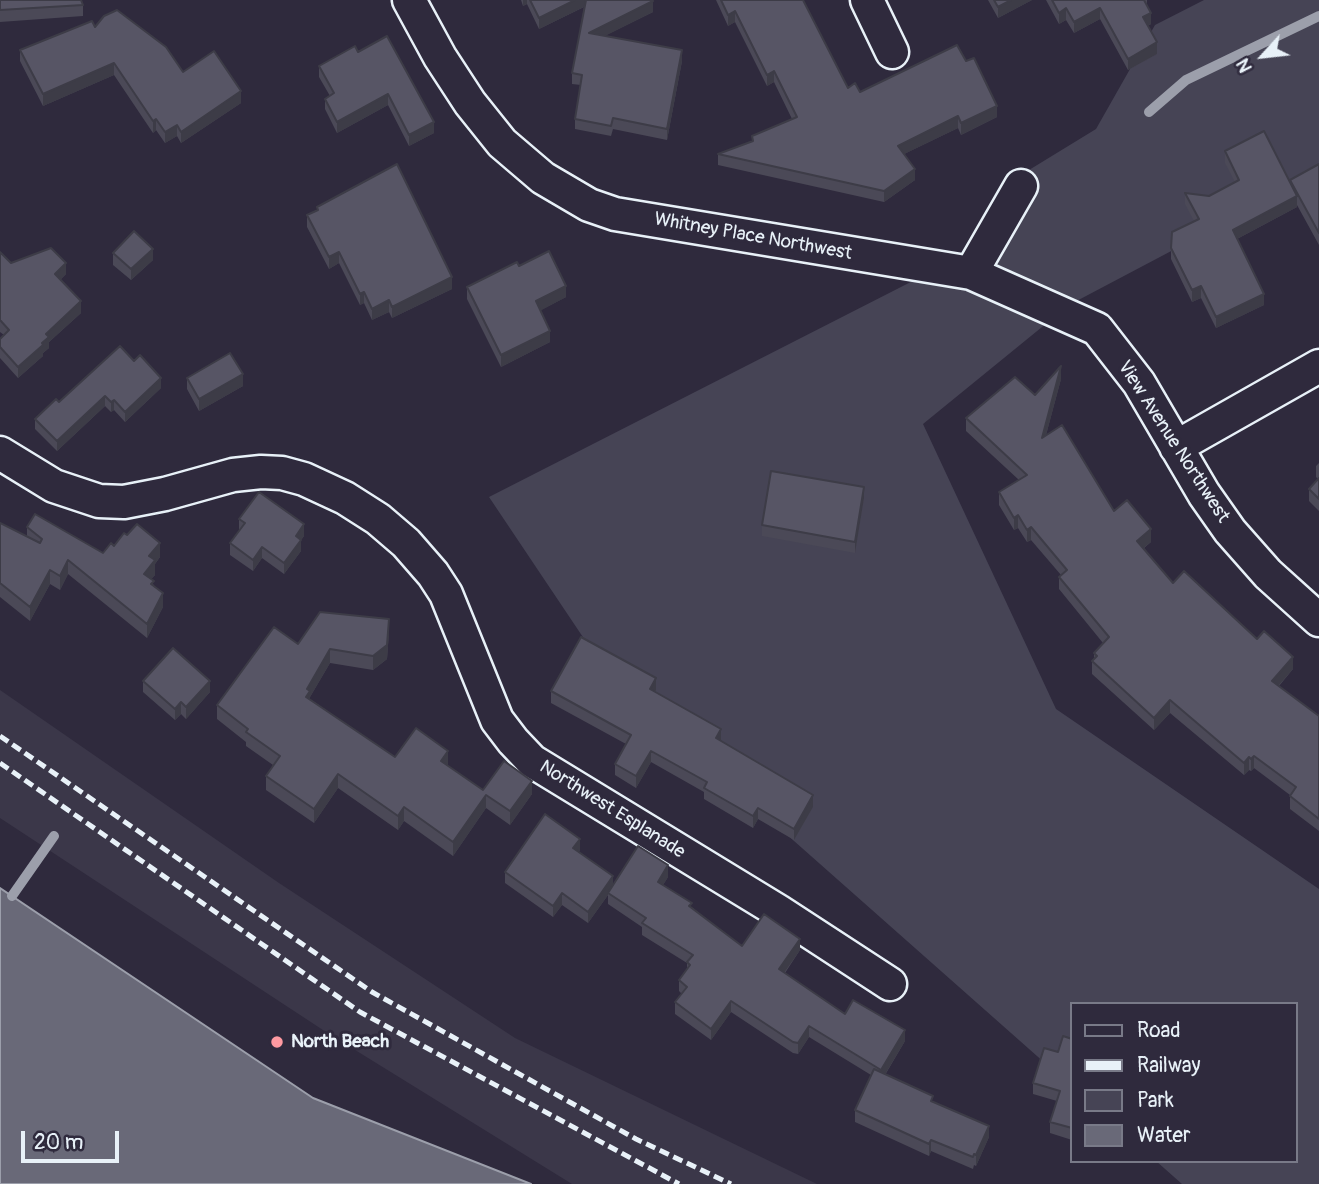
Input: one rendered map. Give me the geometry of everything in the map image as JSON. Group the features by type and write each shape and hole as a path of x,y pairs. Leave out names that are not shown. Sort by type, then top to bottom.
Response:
{"street":[{"name":"Whitney Place Northwest","path":"409,0 440,57 470,103 502,143 543,178 589,205 615,214 971,273"},
{"path":"867,0 892,52"},
{"path":"971,273 1021,186"},
{"name":"View Avenue Northwest","path":"971,273 1097,328 1139,383 1230,531 1268,574 1319,620"},
{"path":"1176,447 1319,366"},
{"name":"Northwest Esplanade","path":"0,453 54,486 99,501 124,502 233,475 261,472 282,473 304,479 345,498 378,519 406,543 433,574 446,594 497,720 532,761 778,911 890,984"}],"shaded area":[{"path":"0,690 279,883 515,1038 817,1184 572,1184 326,1032 0,818"}],"green space":[{"path":"1204,0 1319,0 1319,173 1069,305 923,424 1056,709 1319,889 1319,1184 1182,1184 1158,1163 1298,1163 1298,1002 1070,1002 1070,1085 611,679 489,497 950,262 971,273 1029,170 1096,129 1155,25"}],"water":[{"path":"0,888 313,1098 531,1184 0,1184"}],"building":[{"path":"0,0 81,0 83,5 0,10"},
{"path":"530,0 575,0 539,18"},
{"path":"586,0 653,1 589,33 682,50 667,129 613,118 611,126 575,119 582,75 572,73"},
{"path":"721,0 803,0 848,88 855,83 860,92 957,45 966,61 974,58 997,106 961,123 958,116 898,146 915,169 884,191 718,154 753,141 752,136 797,117 774,71 767,75 735,11 728,15"},
{"path":"994,0 1011,0 998,7"},
{"path":"1052,0 1144,0 1151,13 1143,17 1157,42 1128,59 1100,8 1074,22 1066,8 1059,13"},
{"path":"117,10 166,47 183,72 214,51 241,91 181,132 177,125 165,132 156,119 153,121 114,63 43,94 20,50 92,21 95,27 104,16"},
{"path":"387,36 434,122 409,135 388,94 337,122 325,99 334,93 319,66 355,46 358,52"},
{"path":"1264,131 1297,196 1233,230 1264,294 1216,317 1201,286 1192,290 1171,248 1172,232 1199,219 1185,193 1209,196 1239,180 1225,151"},
{"path":"397,164 452,277 392,307 389,300 372,309 364,292 360,294 339,252 329,257 307,215"},
{"path":"1319,164 1319,233 1290,180"},
{"path":"134,231 153,249 131,269 113,253"},
{"path":"51,248 66,263 55,274 81,301 46,334 49,337 43,345 18,367 0,347 0,339 9,330 0,320 0,252 11,263"},
{"path":"549,251 566,286 536,301 550,331 501,355 467,287 517,262 519,266"},
{"path":"120,346 134,361 140,355 161,378 125,412 114,400 111,402 105,396 57,441 35,419 56,399 59,402"},
{"path":"230,353 243,374 199,399 187,378"},
{"path":"1061,366 1042,438 1062,425 1114,511 1127,500 1151,529 1137,541 1173,583 1184,571 1257,639 1264,631 1293,657 1272,681 1319,716 1319,819 1290,796 1296,787 1254,756 1244,763 1170,700 1154,718 1092,661 1097,656 1094,653 1109,637 1059,577 1067,570 1031,527 1027,530 1018,515 1014,518 999,492 1027,475 966,418 1015,377 1035,395"},
{"path":"771,471 864,487 855,542 762,525"},
{"path":"1319,478 1319,499 1309,489"},
{"path":"259,492 304,524 296,536 301,540 284,563 262,547 253,560 230,543 245,523 239,519"},
{"path":"35,514 103,553 111,543 114,546 124,533 127,535 137,524 160,543 149,556 155,560 144,574 154,581 151,584 163,593 147,624 68,560 60,576 50,570 30,607 0,583 0,523 40,543 42,539 27,527"},
{"path":"320,612 389,619 387,645 373,656 330,649 307,689 310,691 306,697 395,757 416,728 448,751 441,761 483,790 504,761 532,781 510,811 486,795 453,842 404,807 398,816 338,774 314,809 266,776 280,756 246,732 248,729 217,705 274,627 298,644"},
{"path":"581,637 656,678 650,689 721,729 716,738 813,795 794,829 758,808 753,816 704,788 707,782 651,751 636,776 615,764 631,735 551,691"},
{"path":"173,648 210,681 186,707 181,702 175,709 143,681"},
{"path":"545,814 580,839 573,848 613,876 588,912 562,893 553,906 505,872"},
{"path":"638,846 668,865 658,882 692,903 689,906 742,946 764,914 800,939 779,969 845,1014 853,1000 905,1030 881,1070 809,1026 798,1043 793,1042 731,1001 711,1029 675,1002 687,987 679,980 690,965 687,962 693,955 642,923 646,918 608,893"},
{"path":"1063,1036 1070,1038 1070,1127 1050,1122 1060,1091 1033,1083 1044,1048 1058,1052"},
{"path":"874,1069 933,1096 931,1101 989,1126 976,1155 973,1157 931,1140 929,1144 855,1110"}],"waterway":[{"path":"1149,112 1186,80 1319,16"},
{"path":"12,896 54,836"}],"railway":[{"path":"0,736 372,992 636,1139 731,1184"},
{"path":"0,763 360,1012 679,1184"}],"place":[{"name":"North Beach","path":"277,1042"}]}
